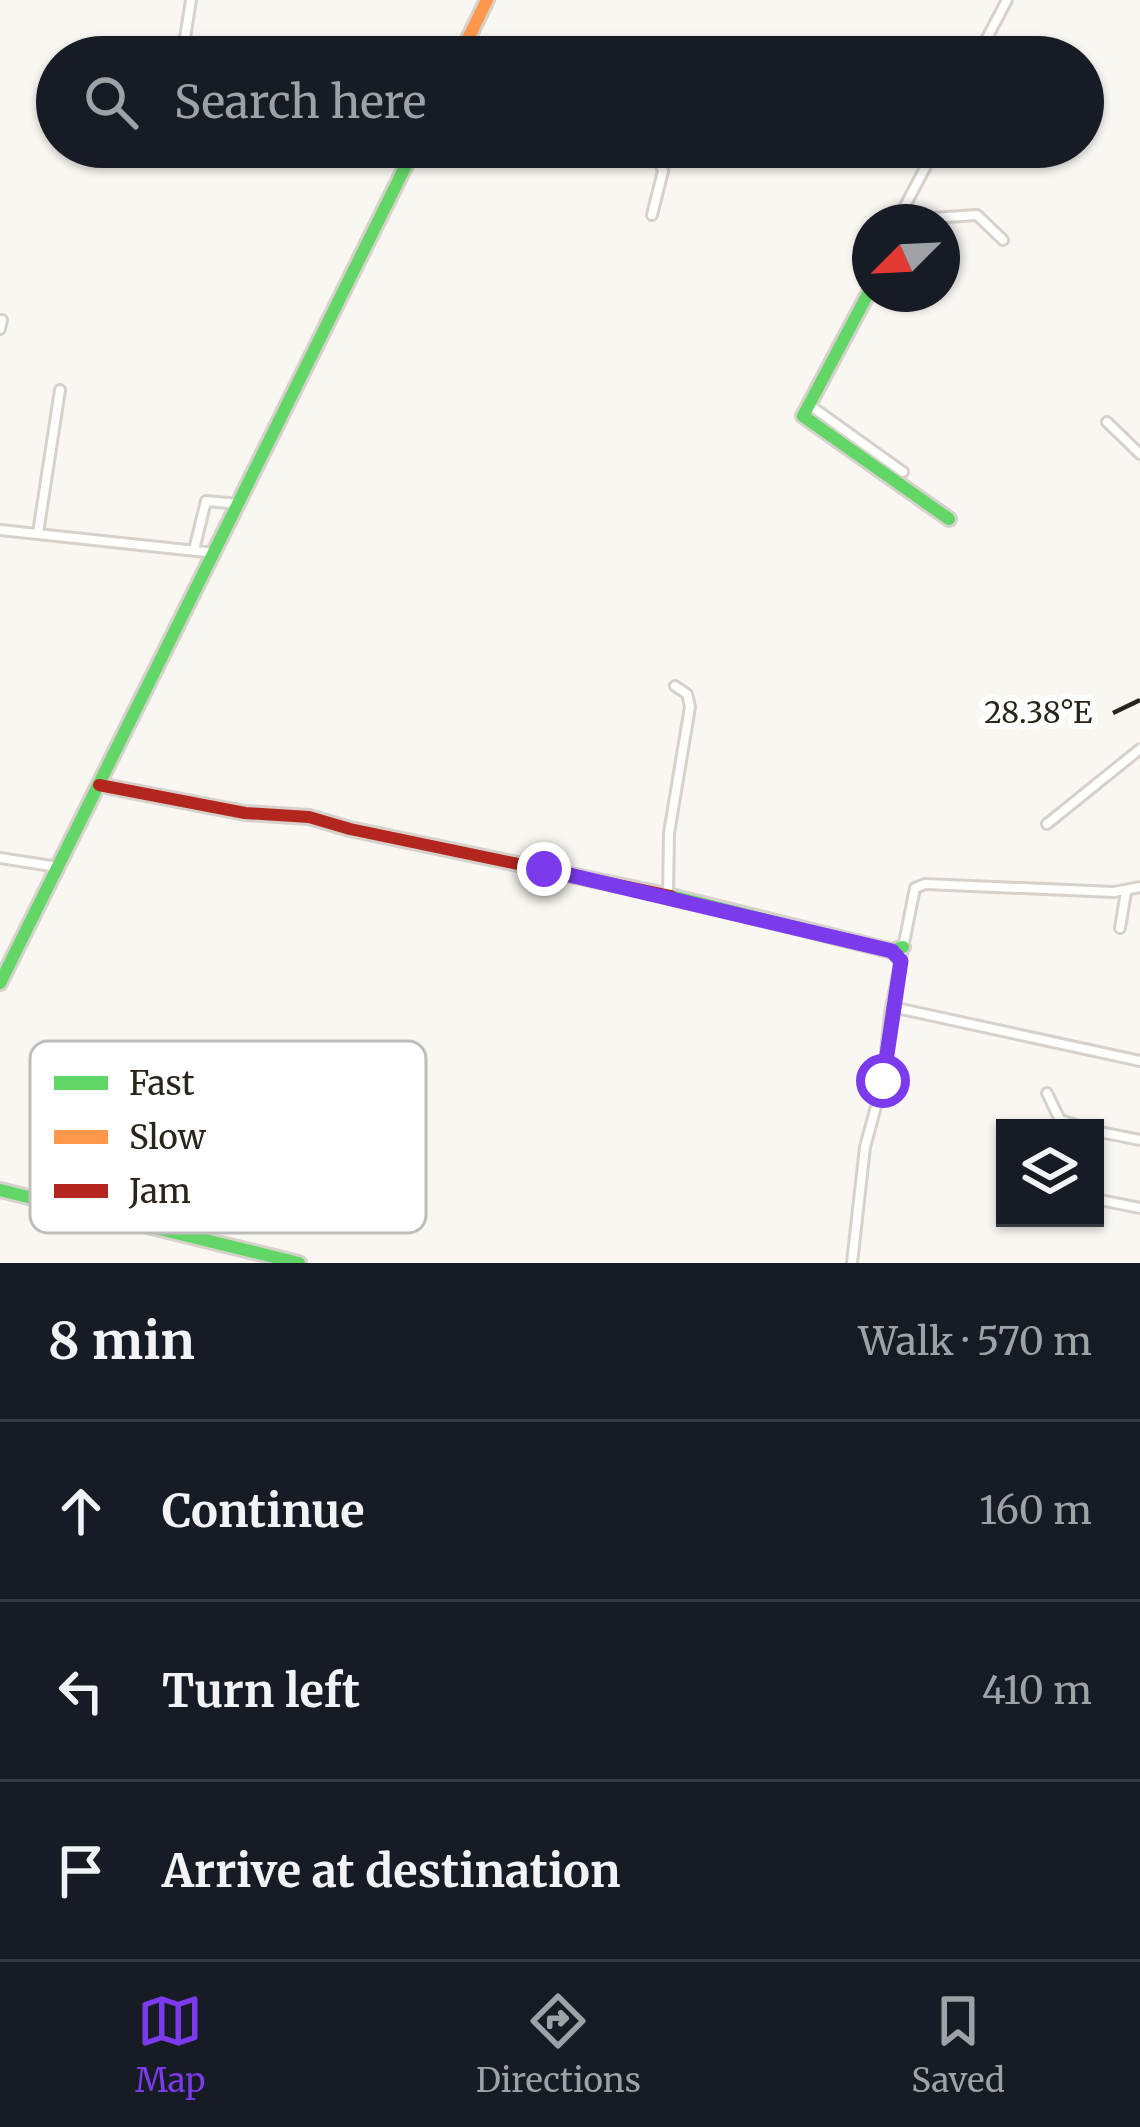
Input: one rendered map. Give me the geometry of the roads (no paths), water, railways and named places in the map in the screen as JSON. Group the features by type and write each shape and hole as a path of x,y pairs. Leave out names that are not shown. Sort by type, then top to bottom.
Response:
{"street":[{"path":"185,36 191,0"},
{"path":"469,36 487,0"},
{"path":"988,36 1007,0"},
{"path":"0,983 404,168"},
{"path":"652,215 662,168"},
{"path":"910,204 926,168"},
{"path":"960,216 977,215 1003,240"},
{"path":"858,312 803,416 949,519"},
{"path":"0,329 2,320"},
{"path":"38,533 60,390"},
{"path":"807,403 903,472"},
{"path":"1107,422 1140,454"},
{"path":"194,550 206,501 239,503"},
{"path":"0,530 214,553"},
{"path":"668,896 669,833 690,707 687,694 675,686"},
{"path":"1049,821 1140,749"},
{"path":"99,784 245,813 309,817 350,830 668,896 899,953"},
{"path":"0,858 58,867"},
{"path":"852,1263 865,1148 883,1081 899,953 914,888 925,884 1126,892 1140,887"},
{"path":"1120,928 1126,892"},
{"path":"892,1007 1140,1061"},
{"path":"1047,1093 1060,1119"},
{"path":"1104,1133 1140,1140"},
{"path":"0,1190 30,1197"},
{"path":"1104,1200 1140,1208"},
{"path":"176,1233 299,1263"}]}
